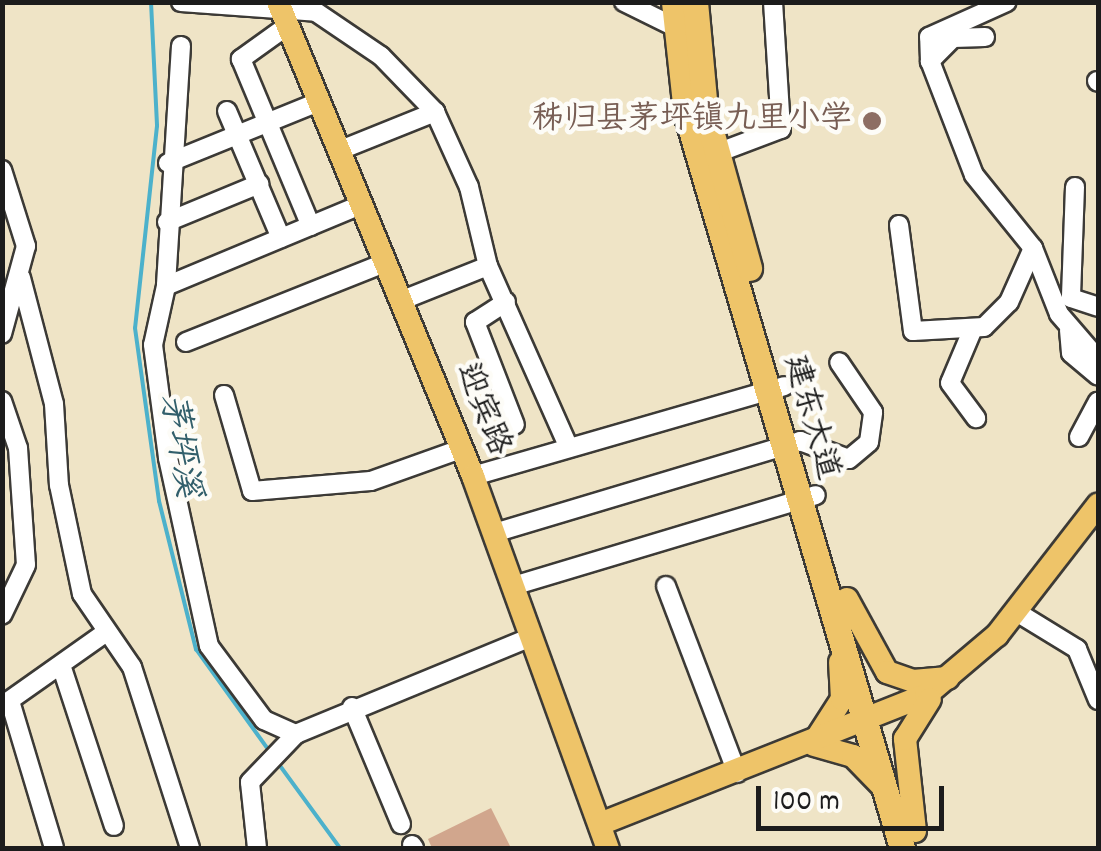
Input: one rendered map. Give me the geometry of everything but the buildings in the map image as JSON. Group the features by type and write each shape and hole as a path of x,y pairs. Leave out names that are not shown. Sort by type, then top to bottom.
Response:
{"highway":[{"name":"建东大道","path":"674,2 686,32 708,157 913,843"},
{"name":"建东大道","path":"686,32 694,2"},
{"name":"建东大道","path":"874,721 886,791 913,843"}],"main road":[{"name":"迎宾路","path":"282,12 473,476 608,848"},
{"path":"913,843 904,739 952,678 1015,612 1098,505"},
{"path":"839,602 886,672 922,682 952,678"},
{"path":"810,745 842,699 839,602"},
{"path":"600,824 874,721 952,678"},
{"path":"810,745 853,756 886,791"}],"street":[{"path":"181,2 316,12 381,56 436,112 469,187 488,266 570,448"},
{"path":"624,2 686,32"},
{"path":"708,157 781,129 773,2"},
{"path":"1007,2 928,37 930,62 974,176 1033,248 1070,330 1098,359"},
{"path":"282,12 241,60 311,226"},
{"path":"930,62 953,38 985,36"},
{"path":"181,46 168,163 166,286 153,345 205,636 264,720 296,734"},
{"path":"168,163 318,102"},
{"path":"227,111 282,238"},
{"path":"338,150 436,112"},
{"path":"2,170 24,230 21,278 2,334"},
{"path":"166,222 258,184"},
{"path":"1075,187 1072,298 1098,307"},
{"path":"166,286 361,205"},
{"path":"899,226 908,328 972,331"},
{"path":"976,418 950,383 972,331 1002,312 1033,248"},
{"path":"186,342 385,263"},
{"path":"400,301 488,266"},
{"path":"21,278 54,404 78,582 105,633 132,667 190,848"},
{"path":"506,302 475,322 515,425"},
{"path":"1070,330 1071,353 1098,376"},
{"path":"494,534 792,444 836,460 869,442 873,412 839,362"},
{"path":"473,476 776,389"},
{"path":"224,395 252,490 371,481 462,449"},
{"path":"2,402 18,448 26,565 20,595 2,615"},
{"path":"1079,437 1098,402"},
{"path":"513,586 808,497"},
{"path":"666,586 738,772"},
{"path":"1015,612 1077,649 1098,700"},
{"path":"54,848 6,703 62,670 105,633"},
{"path":"257,848 254,777 296,734 352,706 531,636"},
{"path":"62,670 114,826"},
{"path":"352,706 401,824"}],"waterway":[{"name":"茅坪溪","path":"151,2 157,126 135,328 159,501 196,649 270,752"},
{"name":"茅坪溪","path":"278,763 340,848"}],"place":[{"name":"秭归县茅坪镇九里小学","path":"872,121"}]}
